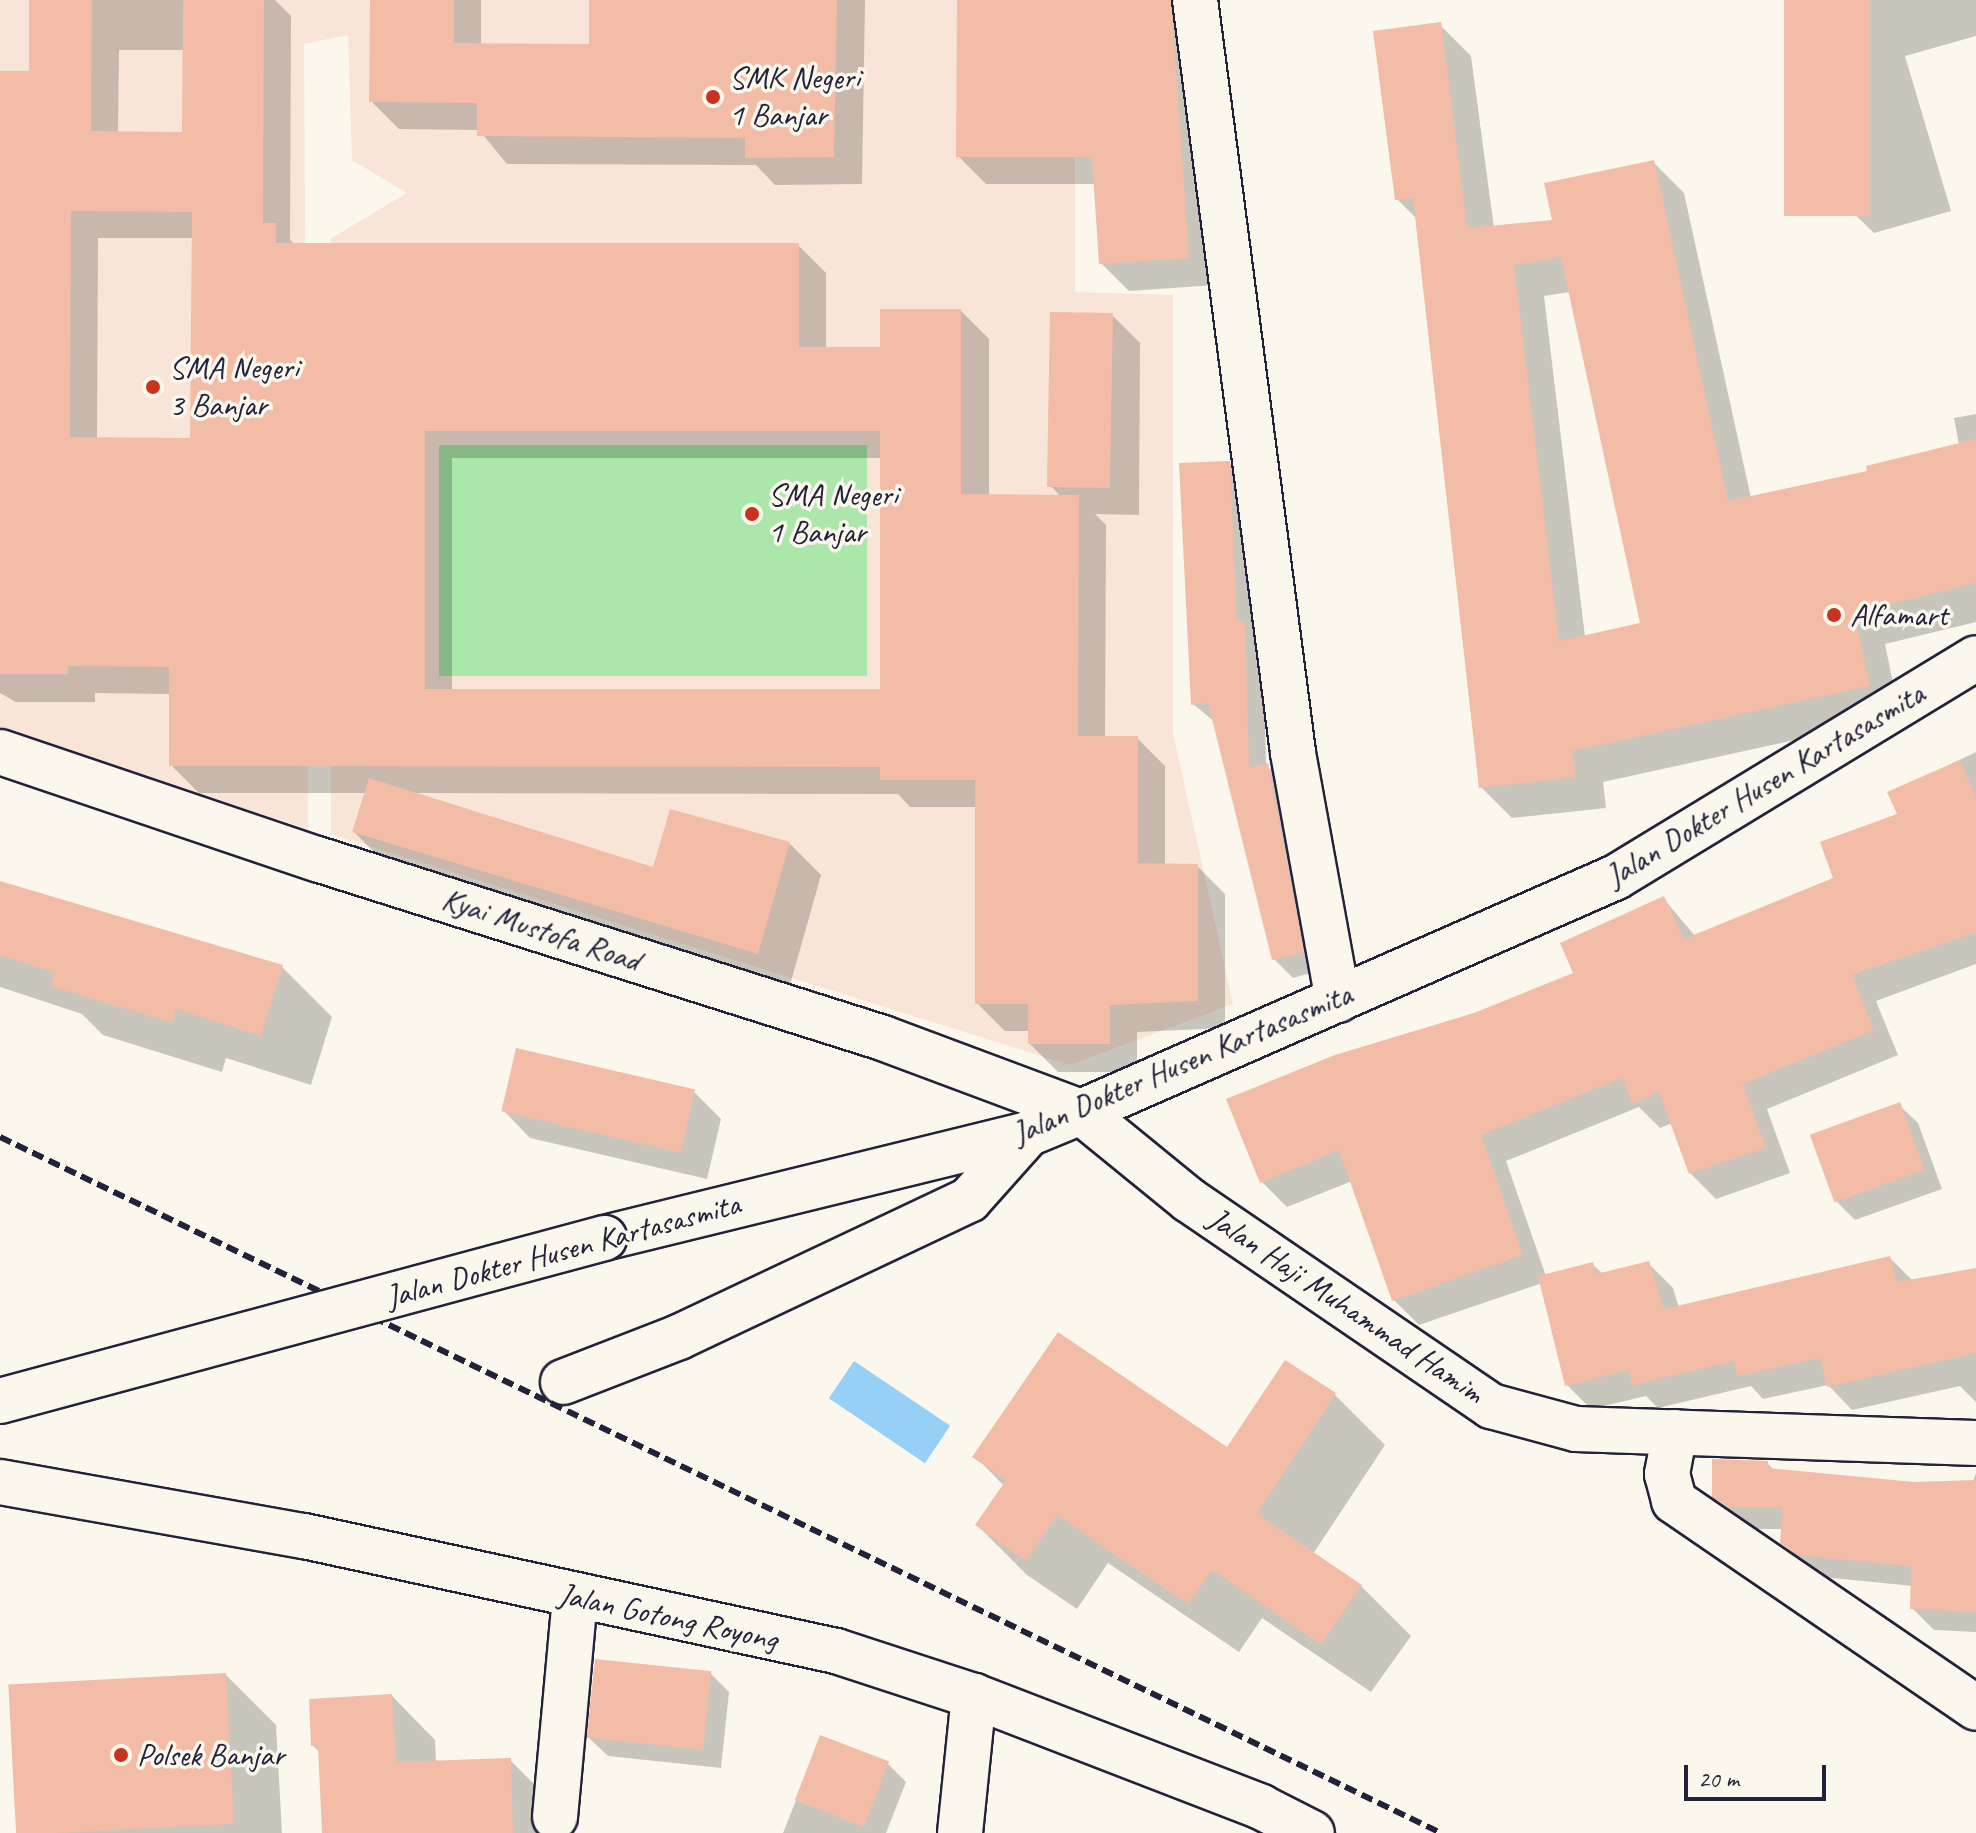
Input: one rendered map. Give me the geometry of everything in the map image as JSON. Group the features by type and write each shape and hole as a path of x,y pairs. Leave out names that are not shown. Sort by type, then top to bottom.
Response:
{"street":[{"path":"1195,0 1293,753 1338,1000"},
{"name":"Jalan Dokter Husen Kartasasmita","path":"0,1401 604,1238 1028,1134 1616,877 1976,658"},
{"name":"Kyai Mustofa Road","path":"0,752 332,864 883,1038 1081,1112"},
{"name":"Jalan Haji Muhammad Hamim","path":"1081,1112 1189,1200 1491,1406 1576,1429 1976,1443"},
{"path":"563,1382 679,1337 969,1200 1028,1134"},
{"path":"1675,1432 1667,1474 1674,1501 1976,1708"},
{"name":"Jalan Gotong Royong","path":"0,1482 304,1536 575,1599 836,1651 974,1696 1261,1807 1312,1833"},
{"path":"555,1817 575,1599"},
{"path":"960,1833 974,1696"}],"shaded area":[{"name":"SMA Negeri 1 Banjar","path":"0,0 1075,0 1075,292 1173,295 1173,733 1233,1004 1070,1065 331,834 330,239 407,193 352,160 348,35 304,44 308,829 0,730"}],"green space":[{"path":"439,445 867,445 867,676 439,676"}],"water":[{"path":"854,1361 950,1426 925,1463 829,1398"}],"building":[{"path":"29,0 92,0 91,131 182,132 183,0 264,0 263,223 276,223 276,243 799,243 799,347 880,347 880,309 961,309 961,494 1079,495 1078,736 1138,736 1138,863 1198,864 1198,1001 1110,1005 1110,1044 1028,1044 1028,1004 975,1004 975,780 880,780 880,767 169,766 169,667 68,666 68,674 0,674 0,71 29,71","holes":["71,211 192,212 190,438 70,437","425,431 880,431 880,689 425,689"]},
{"path":"370,0 454,0 454,43 589,44 589,0 837,0 834,157 745,158 745,138 477,136 477,103 369,102"},
{"path":"957,0 1171,0 1189,258 1099,264 1092,157 956,157"},
{"path":"1784,0 1870,0 1870,216 1784,216"},
{"path":"1441,22 1467,228 1552,220 1544,183 1654,160 1728,501 1867,471 1866,466 1976,439 1976,583 1854,613 1870,686 1572,751 1576,777 1479,788 1413,198 1395,200 1373,31","holes":["1561,257 1640,623 1559,641 1514,265"]},
{"path":"1050,312 1113,313 1110,488 1047,487"},
{"path":"1230,461 1237,622 1245,621 1249,768 1268,763 1304,952 1272,960 1208,703 1191,705 1179,463"},
{"path":"1960,760 1976,797 1976,932 1852,975 1874,1030 1743,1084 1766,1148 1689,1174 1659,1092 1633,1104 1622,1078 1481,1135 1523,1255 1392,1301 1339,1150 1260,1183 1226,1099 1335,1055 1474,1013 1573,973 1560,943 1664,896 1684,939 1833,878 1820,842 1897,814 1887,792"},
{"path":"369,778 653,867 670,809 790,842 758,954 352,832"},
{"path":"0,881 283,965 261,1036 176,1009 172,1023 51,986 55,973 0,955"},
{"path":"516,1048 695,1089 681,1153 501,1111"},
{"path":"1900,1102 1925,1170 1834,1202 1810,1135"},
{"path":"1890,1256 1897,1282 1976,1268 1976,1353 1827,1387 1820,1358 1737,1376 1734,1361 1632,1385 1629,1370 1565,1386 1538,1276 1593,1262 1596,1274 1649,1261 1664,1309"},
{"path":"1058,1332 1227,1447 1285,1360 1336,1393 1257,1514 1362,1585 1321,1644 1212,1570 1188,1604 1057,1515 1026,1561 975,1525 1006,1480 972,1457"},
{"path":"1712,1459 1768,1461 1768,1468 1914,1482 1976,1480 1976,1612 1910,1609 1911,1566 1798,1555 1780,1543 1783,1507 1728,1507 1712,1497"},
{"path":"595,1659 711,1671 703,1750 587,1738"},
{"name":"Polsek Banjar","path":"226,1673 234,1824 16,1833 8,1684"},
{"path":"392,1694 396,1762 511,1758 513,1833 322,1833 318,1746 311,1746 309,1699"},
{"path":"820,1735 889,1762 864,1827 795,1800"}],"railway":[{"path":"0,1137 1441,1833"}],"place":[{"name":"SMK Negeri 1 Banjar","path":"713,97"},
{"name":"SMA Negeri 3 Banjar","path":"153,387"},
{"name":"SMA Negeri 1 Banjar","path":"752,514"},
{"name":"Alfamart","path":"1834,615"},
{"name":"Polsek Banjar","path":"121,1755"}]}
